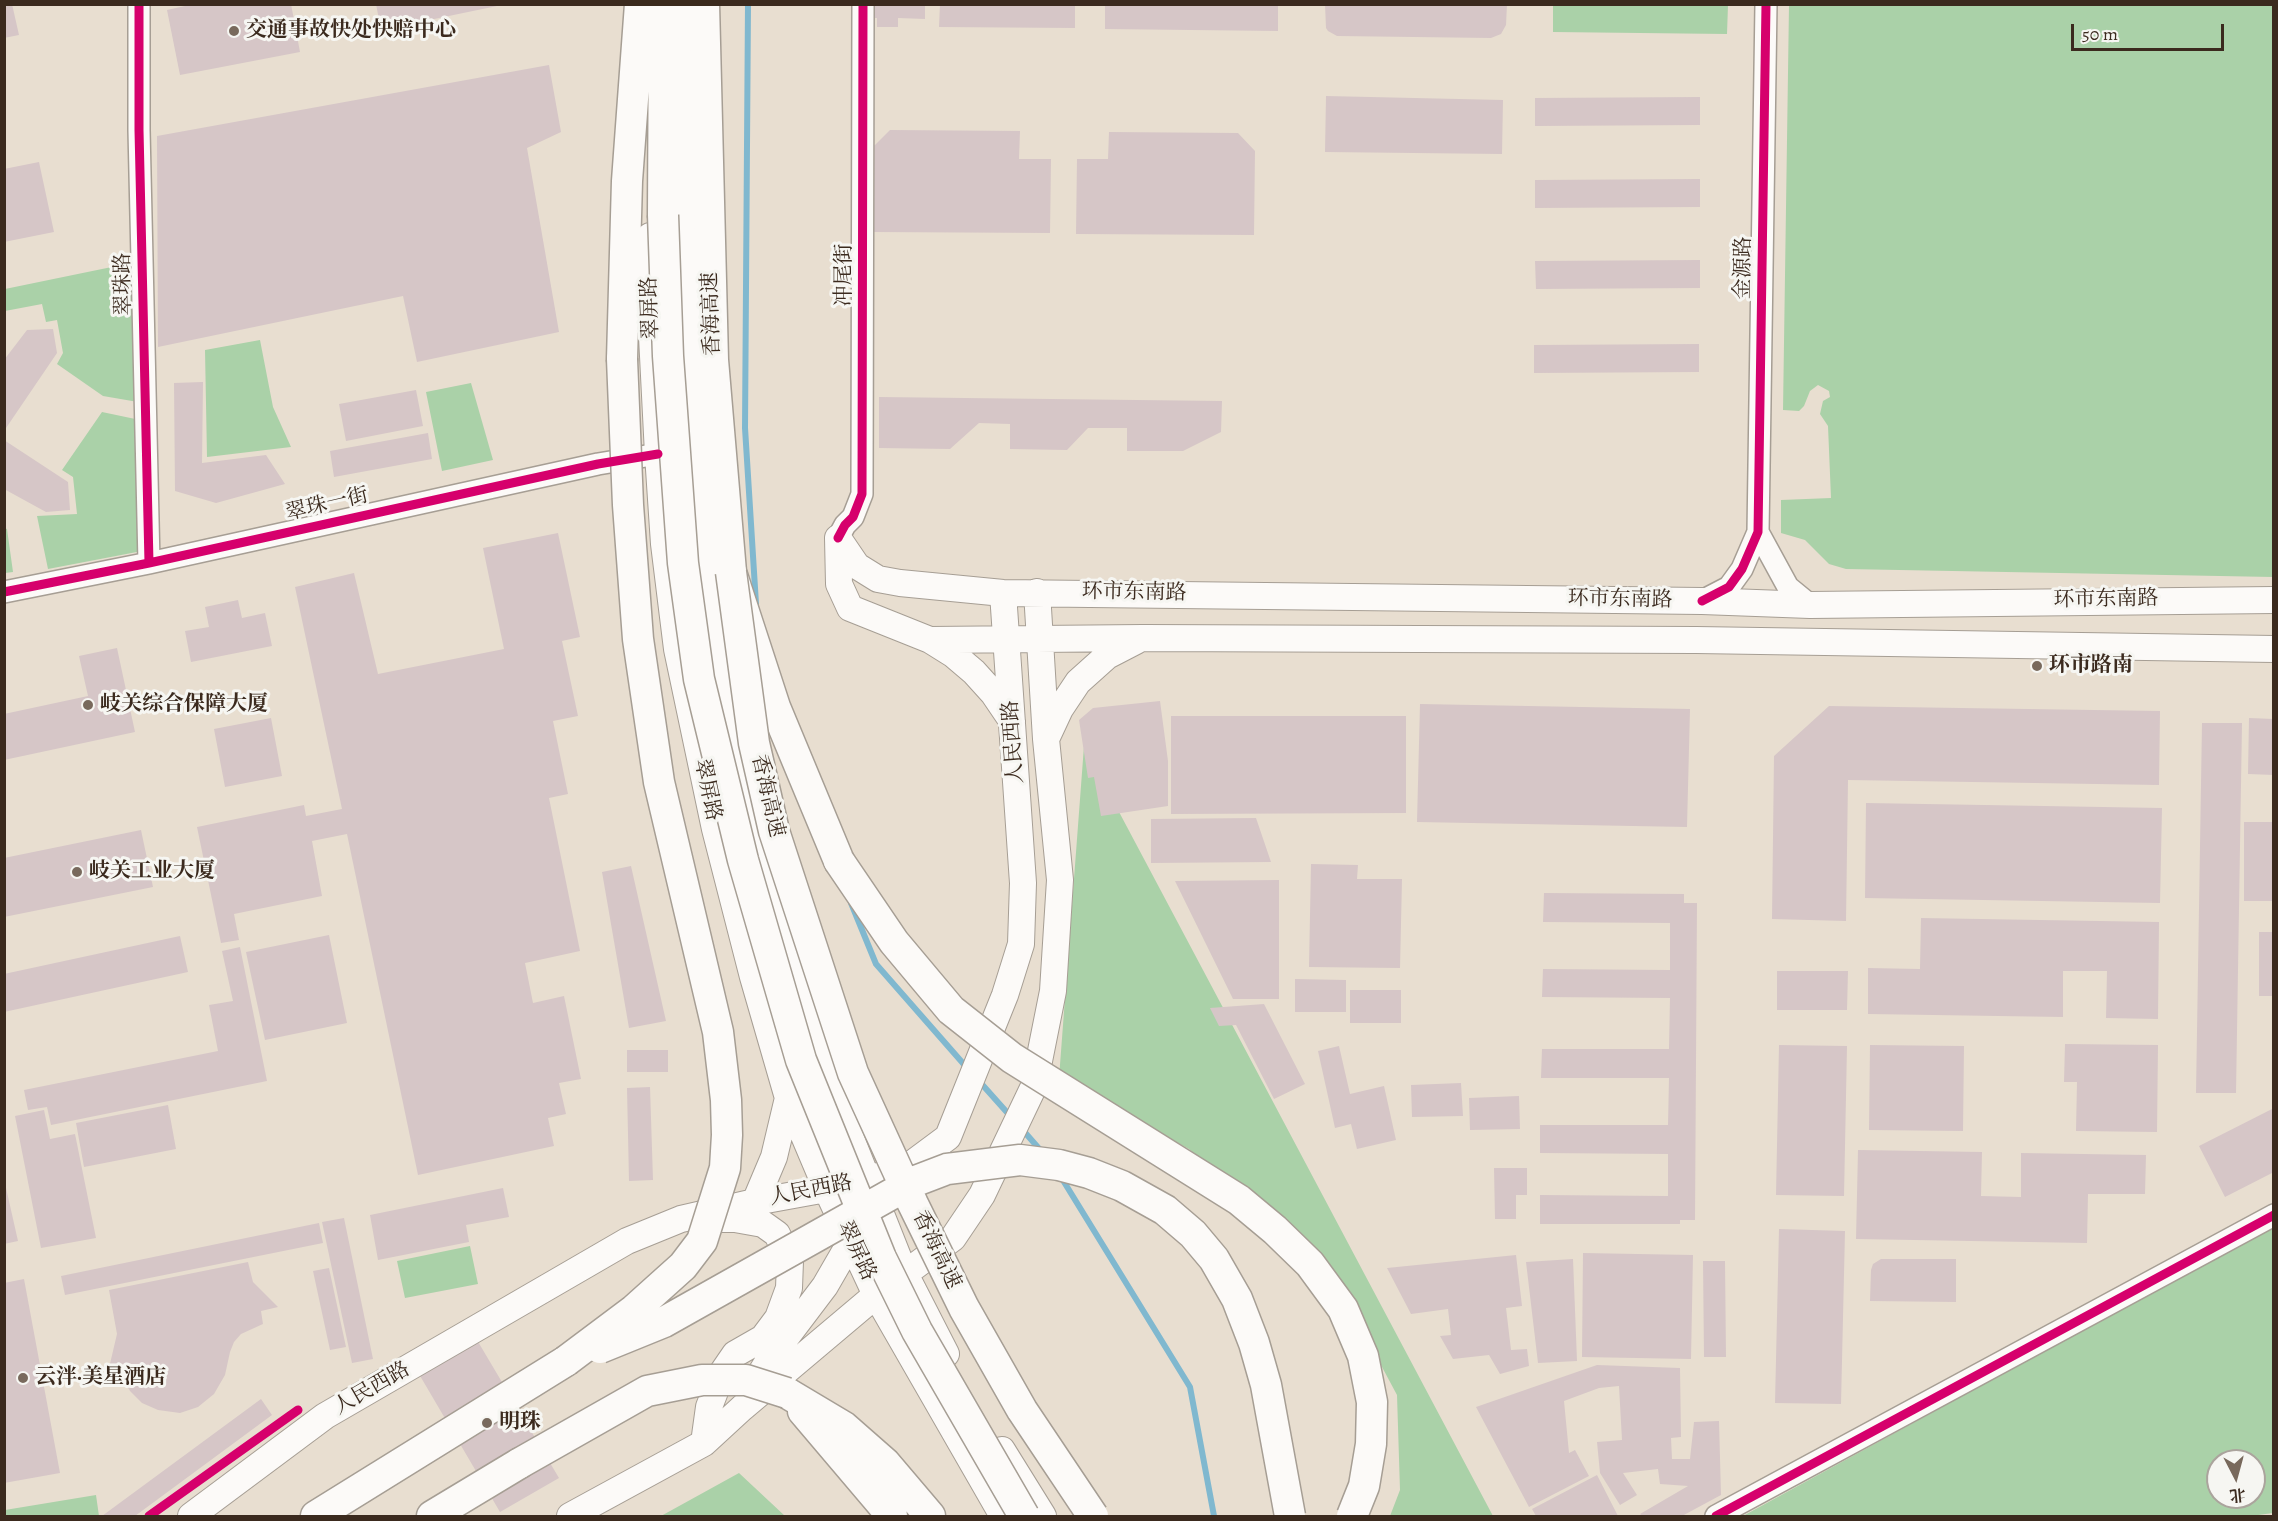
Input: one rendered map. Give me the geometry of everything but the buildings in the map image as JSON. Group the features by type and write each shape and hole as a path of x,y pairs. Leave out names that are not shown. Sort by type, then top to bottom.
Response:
{"highway":[{"path":"316,1516 566,1361 634,1310 683,1266 702,1241 725,1168 726,1100 718,1032 659,782 636,617 628,505 622,359 627,181 640,4"},
{"name":"香海高速","path":"664,4 663,215 668,356 683,563 699,679 722,777 774,974 801,1060 820,1109 881,1258 917,1330 1024,1516"},
{"name":"香海高速","path":"704,4 713,360 731,572 754,743 774,831 853,1073 913,1204 964,1308 1022,1410 1093,1516"},
{"path":"731,572 775,707 839,861 894,942 951,1010 1012,1058 1239,1200 1275,1230 1310,1264 1343,1309 1363,1356 1372,1402 1371,1444 1364,1486 1352,1516"},
{"path":"566,1361 664,1322 913,1182 947,1169 1020,1160 1059,1165 1089,1173 1122,1186 1165,1210 1193,1234 1214,1259 1237,1299 1254,1343 1266,1385 1290,1516"},
{"path":"432,1516 646,1391 702,1380 746,1380 787,1393 844,1427 885,1463 930,1516"},
{"path":"787,1393 892,1516"}],"main road":[{"name":"翠屏路","path":"653,4 650,297 664,544 677,649 715,829 753,976 788,1098 827,1190 876,1295 1003,1516"},
{"name":"翠屏路","path":"683,4 684,139 692,340 711,576 730,719 780,926 829,1083 904,1272 958,1378 1043,1516"},
{"path":"838,538 840,584 850,608 930,640 954,655 993,693 1012,722"},
{"name":"环市东南路","path":"838,538 857,566 878,579 1003,592 1702,601 1810,605 2274,600"},
{"name":"人民西路","path":"191,1516 326,1416 627,1241 681,1219 868,1180 913,1163 948,1137 1005,995 1021,944 1023,883 1003,592"},
{"name":"人民西路","path":"570,1516 704,1443 876,1295 904,1272 953,1238 982,1195 1034,1086 1053,991 1060,880 1038,639 1037,592"},
{"path":"1046,739 1060,709 1078,682 1107,656 1143,638"},
{"name":"环市东南路","path":"930,640 1143,638 1684,640 2274,649"},
{"path":"755,1202 774,1157 788,1098"},
{"path":"742,1408 751,1388 825,1286 851,1241 868,1180"},
{"path":"681,1219 735,1219 763,1224 777,1233 790,1261 789,1288 778,1318 763,1338 735,1354 722,1372 708,1407 704,1443"}],"street":[{"name":"翠珠路","path":"139,4 139,130 149,563"},
{"name":"冲尾街","path":"838,538 845,525 853,517 862,494 863,4"},
{"name":"金源路","path":"1758,532 1766,4"},
{"name":"翠珠一街","path":"4,592 149,563 598,464 658,454"},
{"path":"1702,601 1729,587 1742,569 1758,532"},
{"path":"1758,532 1788,587 1810,605"},
{"path":"1716,1516 2274,1215"}],"green space":[{"path":"1553,5 1728,5 1727,34 1553,32"},
{"path":"1789,5 2273,5 2273,577 1846,569 1829,564 1805,540 1781,533 1781,500 1831,498 1828,426 1820,414 1823,401 1830,397 1829,391 1818,385 1810,391 1804,406 1799,411 1783,410"},
{"path":"136,262 138,402 103,396 57,364 63,353 57,320 46,322 42,304 5,311 5,289"},
{"path":"260,340 273,407 291,447 207,457 205,350"},
{"path":"471,383 493,460 442,471 426,392"},
{"path":"102,412 140,420 142,551 48,569 37,516 77,514 73,477 62,470"},
{"path":"4,528 7,529 13,572 5,573"},
{"path":"1084,746 1493,1516 1390,1516 1400,1490 1397,1395 1336,1281 1189,1149 1059,1078"},
{"path":"2273,1226 2273,1513 2251,1516 1743,1516"},
{"path":"470,1246 478,1284 405,1298 397,1261"},
{"path":"739,1473 785,1516 661,1516"},
{"path":"96,1495 99,1516 5,1516 5,1510"}],"waterway":[{"path":"748,4 745,428 756,604"},
{"path":"851,903 876,964 968,1069"},
{"path":"979,1081 1012,1118"},
{"path":"1021,1128 1042,1152"},
{"path":"1061,1177 1190,1387 1214,1516"}],"cycle path":[{"path":"139,4 139,130 149,563"},
{"path":"838,538 845,525 853,517 862,494 863,4"},
{"path":"1702,601 1729,587 1742,569 1758,532 1766,4"},
{"path":"4,592 149,563 598,464 658,454"},
{"path":"1716,1516 2274,1215"},
{"path":"149,1516 298,1410"}],"place":[{"name":"交通事故快处快赔中心","path":"234,31"},
{"name":"环市路南","path":"2037,666"},
{"name":"岐关综合保障大厦","path":"88,705"},
{"name":"岐关工业大厦","path":"77,872"},
{"name":"云泮·美星酒店","path":"23,1378"},
{"name":"明珠","path":"487,1423"}]}
